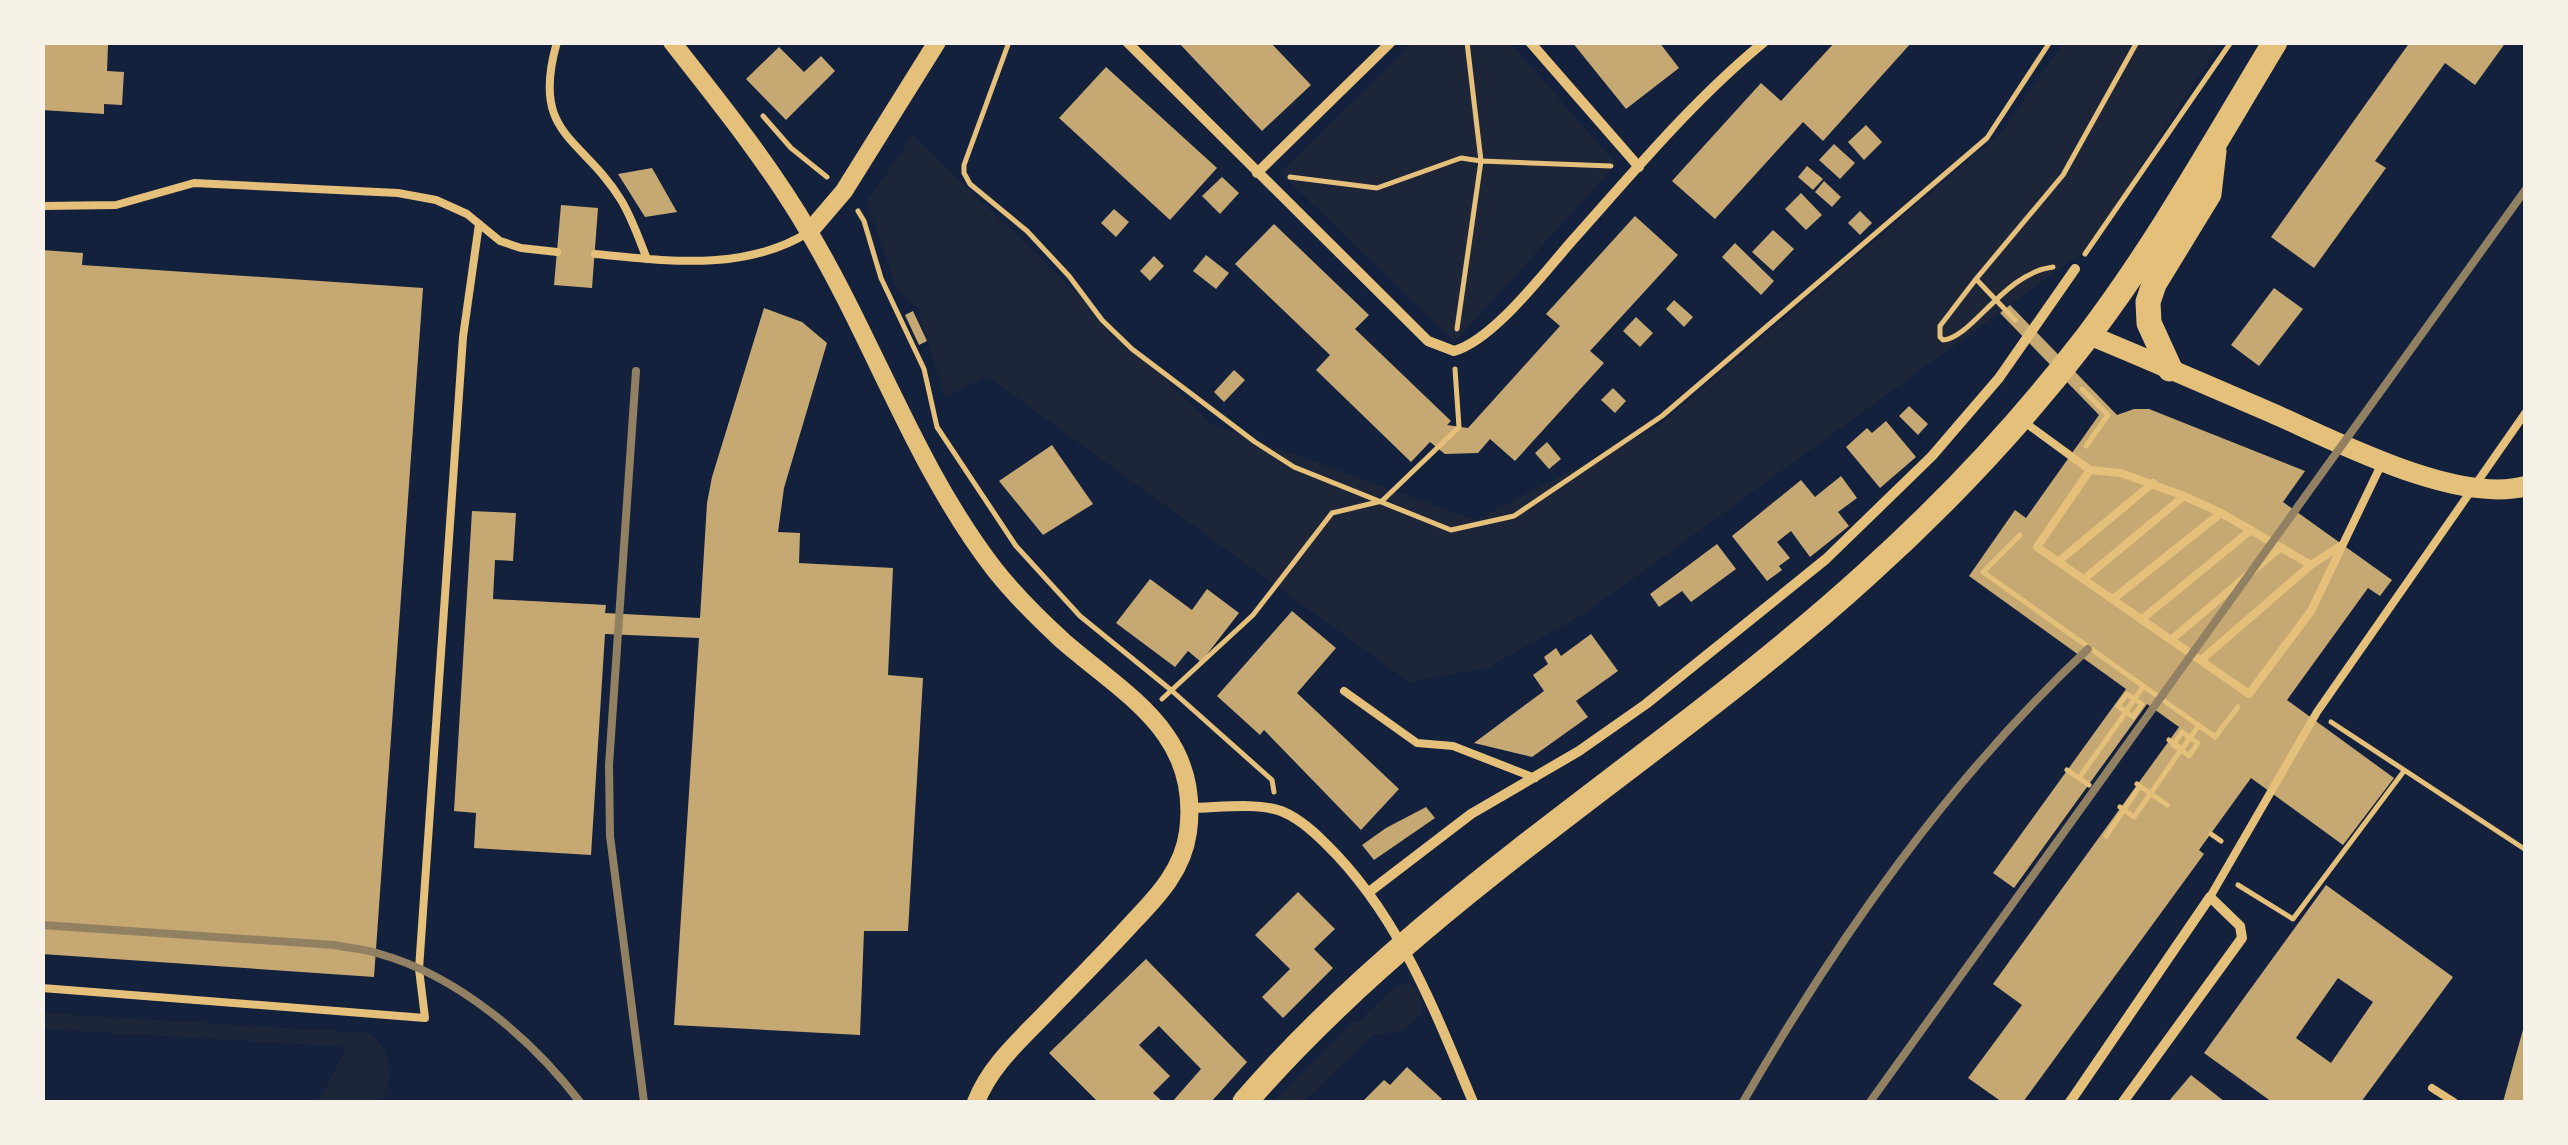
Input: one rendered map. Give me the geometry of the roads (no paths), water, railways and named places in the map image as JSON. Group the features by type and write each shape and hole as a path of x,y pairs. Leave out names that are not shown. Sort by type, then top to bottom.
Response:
{"main road":[{"path":"1246,1102 1349,996 1468,892 1817,618 1924,522 2089,334 2275,42"},
{"path":"2170,369 2150,323 2148,302 2154,284 2209,194 2215,141"},
{"path":"2089,334 2383,461 2458,486 2499,490 2526,486"}],"street":[{"path":"672,42 810,232 940,487 970,535 1031,609 1150,712 1177,754 1189,808 1182,857 1160,893 1002,1059 982,1086 978,1101"},
{"path":"810,232 844,191 936,42"},
{"path":"1127,42 1428,341 1454,351 1478,340 1514,305 1708,94 1764,42"},
{"path":"1257,173 1392,42"},
{"path":"1530,42 1639,167"},
{"path":"1369,892 1472,814 1535,778 1646,704 1826,560 1932,456 1999,378 2075,269"},
{"path":"1189,808 1277,810 1317,836 1369,892 1418,972 1472,1102"},
{"path":"2070,1102 2210,897 2240,926 2242,938 2123,1102"}],"lane":[{"path":"557,42 550,82 551,102 559,126 620,199 647,259"},
{"path":"42,206 116,205 194,183 398,194 436,200 500,241 557,252"},
{"path":"42,988 424,1018 418,969 463,337 479,224"},
{"path":"595,254 738,260 764,254 810,232"},
{"path":"2210,897 2316,712 2526,412"},
{"path":"2019,418 2090,470 2121,473 2184,496 2311,565"},
{"path":"2090,470 2037,547 2249,694 2311,611 2383,461"},
{"path":"2059,562 2153,483"},
{"path":"2084,579 2184,496"},
{"path":"2113,599 2221,513"},
{"path":"2142,619 2251,530"},
{"path":"2202,660 2311,565 2344,544"},
{"path":"2172,639 2281,547"},
{"path":"1344,691 1416,742 1453,746 1535,778"},
{"path":"2432,1088 2454,1102"}],"railway":[{"path":"1870,1102 2526,189"},
{"path":"636,371 609,765 610,836 644,1102"},
{"path":"1743,1102 1817,980 1899,863 1989,752 2088,649"},
{"path":"42,925 334,945 380,954 437,978 491,1013 539,1055 580,1102"}]}
